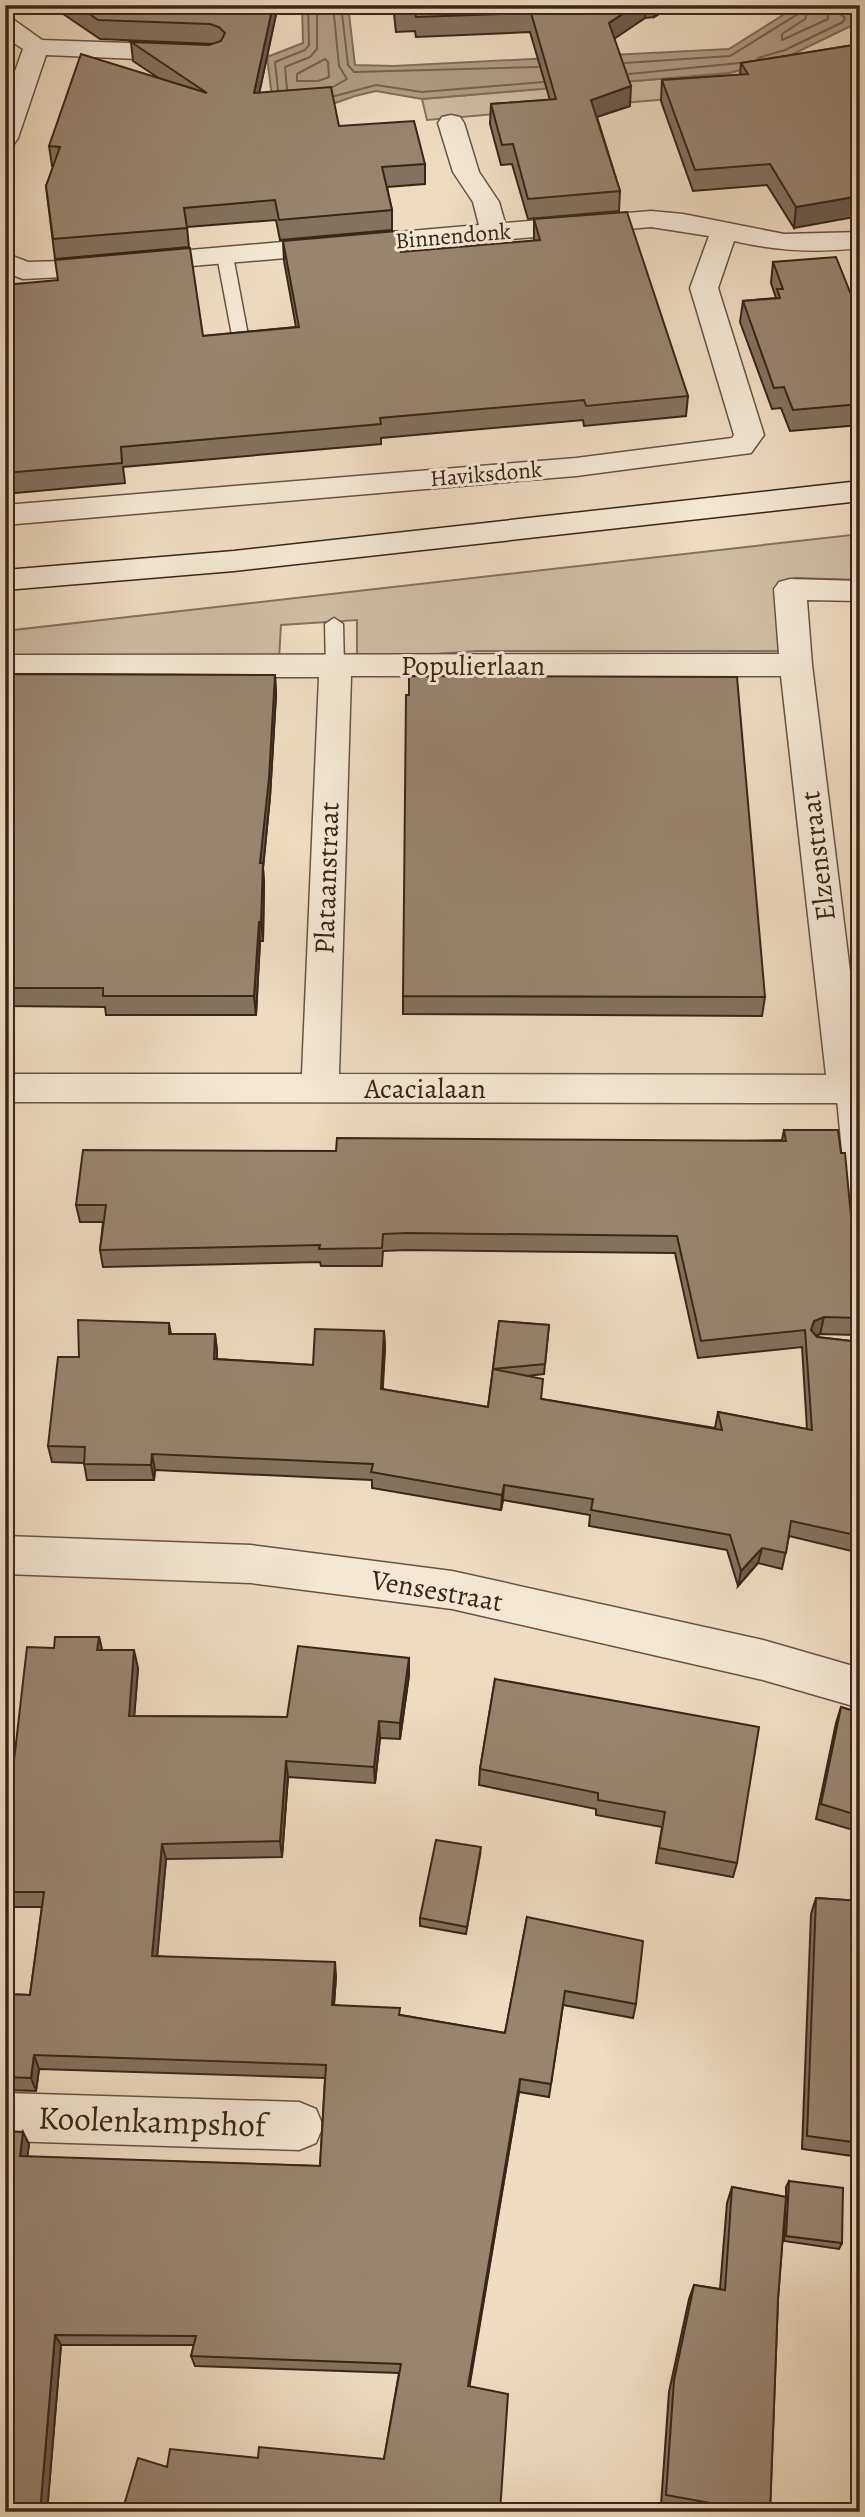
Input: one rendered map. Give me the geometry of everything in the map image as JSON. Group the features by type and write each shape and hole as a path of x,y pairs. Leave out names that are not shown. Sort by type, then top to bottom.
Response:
{"street":[{"path":"5,25 36,47 211,54"},
{"path":"5,138 36,47"},
{"path":"451,123 466,172 486,202 494,232"},
{"name":"Binnendonk","path":"5,261 23,271 651,219 685,220 724,232 799,244 860,240"},
{"name":"Haviksdonk","path":"5,516 576,467 741,446 749,435 704,288 724,232"},
{"path":"5,580 234,561 860,491"},
{"path":"796,665 790,590 860,591"},
{"name":"Populierlaan","path":"5,666 796,665"},
{"name":"Elzenstraat","path":"796,665 853,1089"},
{"name":"Plataanstraat","path":"320,1088 335,667"},
{"name":"Acacialaan","path":"5,1088 853,1089"},
{"name":"Vensestraat","path":"5,1555 251,1564 452,1590 763,1660 860,1688"},
{"name":"Koolenkampshof","path":"5,2117 299,2126"}],"lane":[{"path":"225,256 240,335"},
{"path":"334,624 335,667"},
{"path":"853,1089 860,1233"}],"shaded area":[{"path":"769,63 749,92 427,120 422,99 728,73"},
{"path":"860,534 860,580 795,578 774,590 784,651 476,651 357,660 357,620 281,625 279,659 5,656 5,631"}],"water":[{"path":"302,5 348,5 355,65 394,66 729,49 799,5 835,5 860,14 857,23 787,57 729,73 422,99 376,91 324,107 273,105 267,57 303,43"}],"building":[{"path":"77,5 273,5 254,93 331,87 339,126 414,121 425,164 382,167 392,210 279,220 275,200 184,208 187,228 53,239 46,186 60,147 49,146 81,54 207,93 131,42 209,45 221,41 225,33 210,24 98,20"},
{"path":"395,5 636,5 609,23 631,86 591,100 620,191 528,199 513,144 502,145 491,104 556,99 531,13 416,17 415,11 396,12"},
{"path":"860,44 860,196 796,207 770,164 695,170 662,80 748,74 741,63"},
{"path":"627,212 688,396 586,406 584,400 380,418 381,424 121,447 122,463 5,473 5,285 58,280 55,260 190,248 203,336 299,327 283,241 397,231 401,252 540,240 534,219"},
{"path":"836,257 852,297 860,297 860,404 793,410 784,387 774,388 743,301 780,298 777,289 783,289 773,262"},
{"path":"5,674 275,675 269,778 260,863 263,863 261,922 254,996 103,996 103,988 5,988"},
{"path":"409,676 737,677 765,997 403,996 406,695 409,695"},
{"path":"784,1130 838,1130 841,1153 845,1153 851,1216 855,1223 860,1225 859,1318 824,1317 814,1321 811,1330 817,1337 859,1342 860,1536 791,1521 786,1553 762,1548 741,1571 730,1535 591,1510 593,1499 504,1485 502,1495 371,1472 373,1464 152,1454 151,1465 84,1464 85,1447 48,1446 58,1357 79,1357 78,1320 169,1323 169,1334 215,1334 214,1359 313,1365 315,1329 384,1331 381,1389 488,1407 493,1369 543,1379 541,1399 722,1430 718,1412 812,1430 805,1330 701,1341 677,1236 407,1233 383,1234 382,1248 319,1249 320,1245 100,1250 106,1205 76,1205 83,1150 336,1151 337,1138 786,1141"},
{"path":"499,1321 549,1325 545,1364 493,1369"},
{"path":"55,1637 99,1637 97,1650 134,1650 129,1716 287,1717 298,1646 409,1658 400,1723 379,1721 374,1767 286,1761 280,1841 162,1844 152,1956 335,1962 332,2005 400,2008 399,2015 505,2033 527,1917 643,1941 636,2004 565,1991 551,2084 520,2079 468,2386 508,2394 500,2512 122,2512 138,2458 167,2467 170,2449 258,2458 259,2447 384,2459 401,2364 191,2356 196,2336 55,2335 40,2512 5,2512 5,2131 23,2132 20,2156 320,2166 326,2065 34,2055 31,2078 5,2077 5,1994 30,1995 44,1892 5,1892 5,1839 27,1647 54,1648"},
{"path":"495,1679 759,1727 737,1863 659,1848 665,1812 598,1800 598,1793 480,1769"},
{"path":"841,1707 860,1713 860,1816 821,1804"},
{"path":"436,1840 481,1847 467,1927 420,1918"},
{"path":"816,1898 860,1901 860,2143 807,2136"},
{"path":"789,2181 843,2188 842,2243 786,2236"},
{"path":"732,2187 786,2197 778,2299 770,2512 727,2512 727,2506 666,2495 674,2380 694,2285 725,2290"}]}
